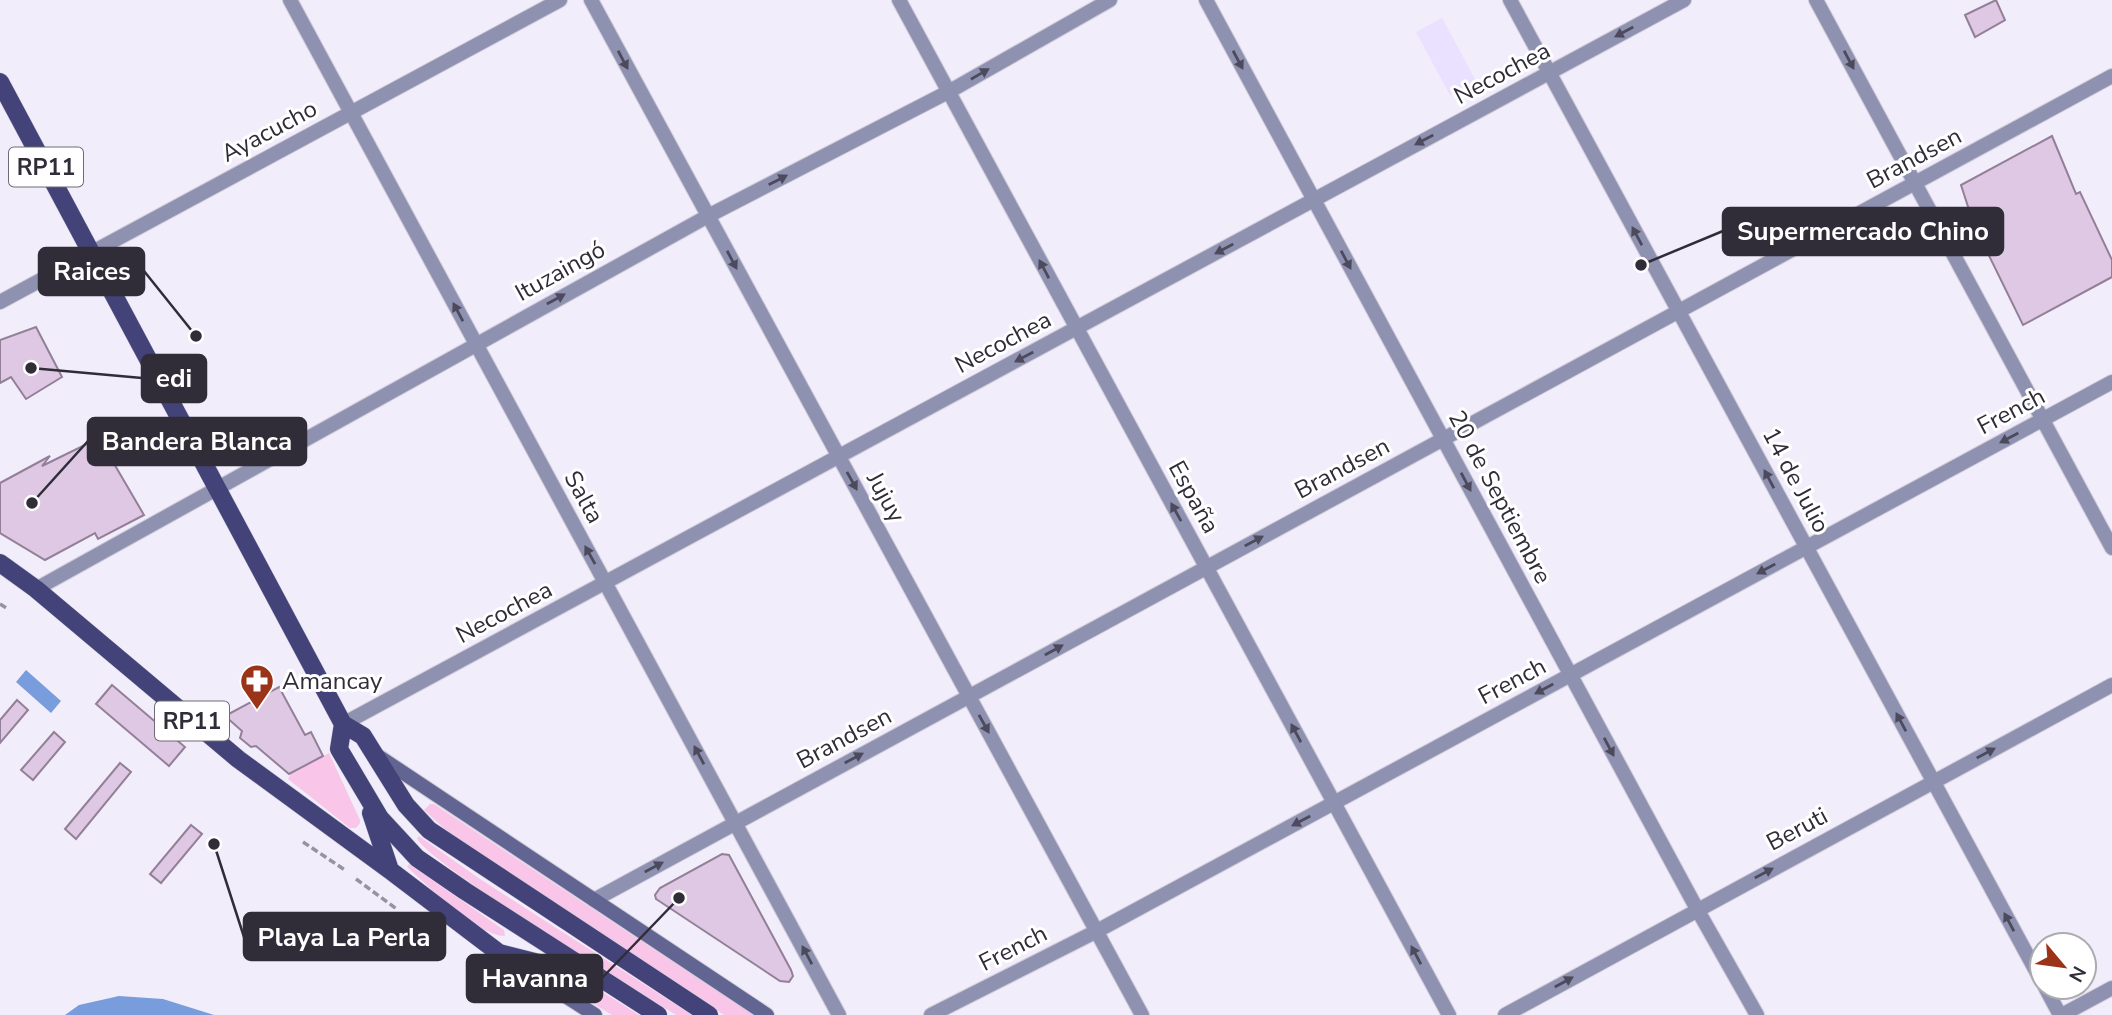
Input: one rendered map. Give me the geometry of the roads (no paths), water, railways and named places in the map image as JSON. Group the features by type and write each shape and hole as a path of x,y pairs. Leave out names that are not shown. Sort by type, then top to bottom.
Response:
{"main road":[{"name":"RP11","path":"0,82 343,724 363,736 405,805 436,836 709,1015"},
{"name":"RP11","path":"0,563 36,589 246,766 499,953"},
{"name":"RP11","path":"343,724 339,749 366,796 392,833 417,858 658,1015"},
{"path":"372,752 767,1015"},
{"path":"366,796 390,871"},
{"path":"499,953 598,978"},
{"path":"499,953 595,1015"}],"street":[{"name":"Salta","path":"290,0 839,1015"},
{"name":"Ayacucho","path":"0,302 560,0"},
{"name":"Jujuy","path":"591,0 1142,1015"},
{"name":"España","path":"899,0 1449,1015"},
{"name":"Ituzaingó","path":"36,589 708,216 950,91 1110,0"},
{"name":"20 de Septiembre","path":"1206,0 1697,909 1757,1015"},
{"name":"14 de Julio","path":"1510,0 2028,956"},
{"name":"Necochea","path":"343,724 1684,0"},
{"path":"1816,0 2112,548"},
{"name":"Brandsen","path":"594,900 2112,76"},
{"name":"French","path":"931,1015 1097,932 2112,382"},
{"name":"Beruti","path":"1505,1015 2112,685"},
{"path":"2061,1015 2112,988"}],"water":[{"path":"26,670 61,701 51,713 16,682"},
{"path":"119,996 163,999 214,1015 65,1015 79,1005"}],"place":[{"name":"Supermercado Chino","path":"1641,265"},
{"name":"Raices","path":"196,336"},
{"name":"edi","path":"31,368"},
{"name":"Bandera Blanca","path":"32,503"},
{"name":"Amancay","path":"257,711"},
{"name":"Playa La Perla","path":"214,844"},
{"name":"Havanna","path":"679,898"}]}
